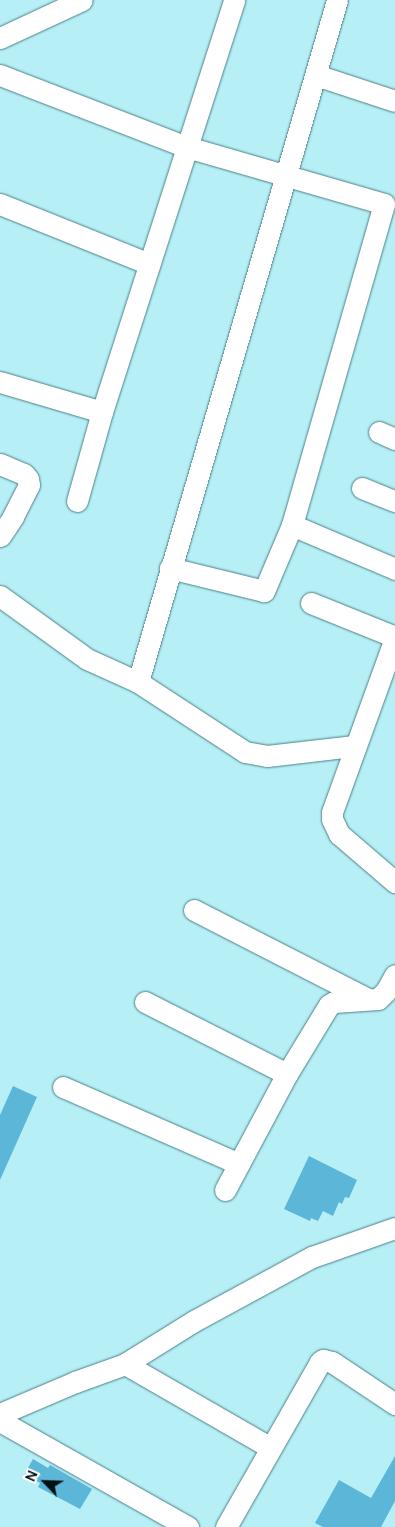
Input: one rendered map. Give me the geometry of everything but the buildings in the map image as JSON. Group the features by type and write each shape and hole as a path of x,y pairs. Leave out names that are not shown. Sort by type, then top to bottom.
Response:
{"street":[{"path":"0,38 82,0"},
{"path":"77,501 102,412 234,0"},
{"path":"138,682 170,568 287,177 337,0"},
{"path":"0,75 187,147 384,204 292,525 264,591 170,568"},
{"path":"316,76 395,101"},
{"path":"0,204 150,264"},
{"path":"0,382 102,412"},
{"path":"0,464 24,474 28,479 29,485 13,517 0,536"},
{"path":"362,488 395,501"},
{"path":"292,525 395,569"},
{"path":"0,596 86,659 138,682 236,747 256,756 354,746"},
{"path":"311,603 395,638 333,803 332,819 338,834 395,882"},
{"path":"194,910 370,1000"},
{"path":"225,1190 288,1074 329,1005 334,1002 370,1000 382,996 395,975"},
{"path":"145,1002 288,1074"},
{"path":"62,1087 239,1164"},
{"path":"0,1414 75,1382 125,1364 194,1321 312,1257 395,1228"},
{"path":"226,1527 317,1366 323,1360 332,1362 395,1404"},
{"path":"125,1364 271,1448"},
{"path":"0,1420 188,1527"}]}
